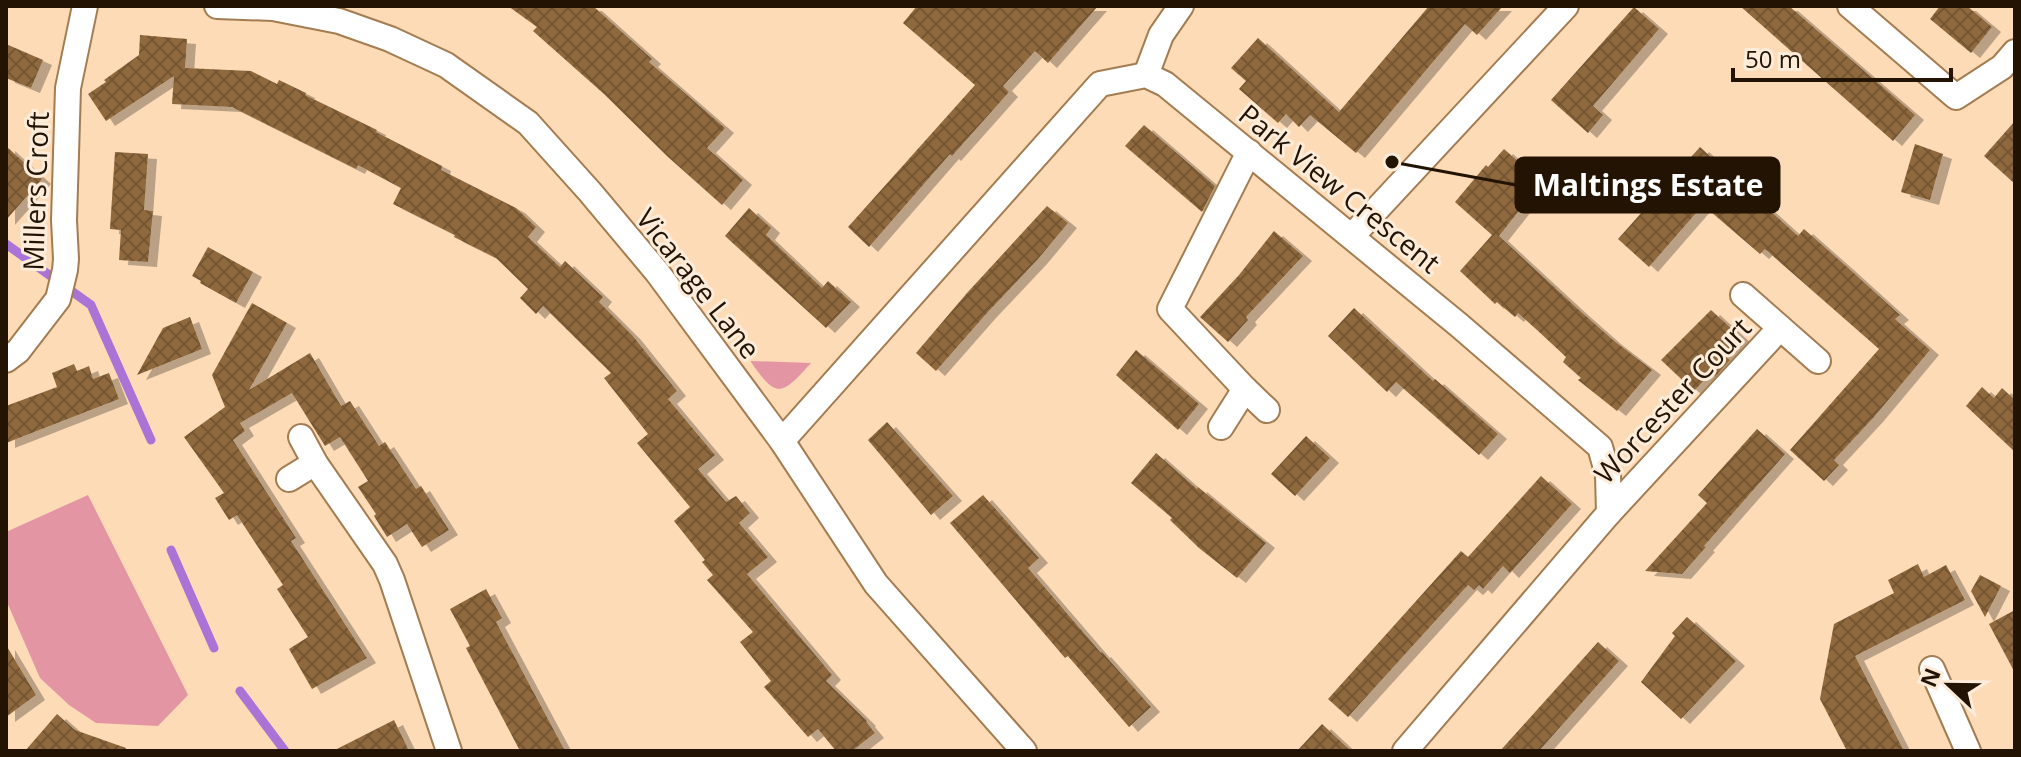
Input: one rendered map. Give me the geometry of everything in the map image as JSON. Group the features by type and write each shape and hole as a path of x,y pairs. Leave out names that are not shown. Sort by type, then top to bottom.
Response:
{"street":[{"name":"Millers Croft","path":"6,360 18,351 58,299 65,270 68,88 85,6"},
{"name":"Vicarage Lane","path":"217,6 273,8 339,21 390,39 446,65 528,123 657,272 782,441 876,584 1024,751"},
{"path":"782,441 1100,84 1146,75 1161,35 1181,6"},
{"path":"1352,236 1566,6"},
{"path":"1850,6 1956,97 2009,59"},
{"name":"Park View Crescent","path":"1146,75 1165,84 1352,236 1600,447 1608,475 1609,513"},
{"path":"1249,152 1170,309 1267,410"},
{"name":"Worcester Court","path":"1743,295 1818,361"},
{"name":"Worcester Court","path":"1609,513 1780,328"},
{"path":"1221,427 1245,389"},
{"path":"301,437 315,463 385,564 449,751"},
{"path":"289,479 315,463"},
{"path":"1405,751 1609,513"},
{"path":"1932,669 1968,751"}],"shaded area":[{"path":"751,361 811,363 793,382 780,389 767,383"},
{"path":"88,495 188,695 158,726 96,723 69,705 40,678 6,600 6,532"}],"building":[{"path":"508,6 593,6 652,59 649,62 725,128 707,148 743,180 722,205 533,31 537,27"},
{"path":"917,6 1098,6 1048,63 1035,51 1003,86 1009,92 869,247 848,227 975,85 903,23"},
{"path":"1429,6 1503,6 1477,35 1465,24 1356,153 1310,115 1299,127 1286,114 1278,123 1239,89 1246,81 1231,68 1258,38 1339,112"},
{"path":"1740,6 1789,6 1915,115 1893,141"},
{"path":"1940,6 1967,6 1992,27 1971,53 1930,19"},
{"path":"1634,7 1659,29 1593,106 1603,115 1588,133 1551,100"},
{"path":"140,35 187,39 185,68 251,71 277,84 279,80 377,130 442,166 441,170 516,208 536,227 528,237 560,267 565,261 603,297 599,302 632,335 677,391 668,399 715,455 698,469 726,502 736,496 750,513 739,523 768,557 747,574 832,675 826,681 867,721 875,733 852,751 836,751 818,729 808,737 764,687 771,681 740,642 753,632 707,580 713,575 702,562 705,560 674,521 690,507 637,443 648,434 604,378 611,373 543,306 536,314 520,298 528,289 496,258 393,204 401,188 358,165 356,169 232,107 172,104 174,76 106,121 88,94 139,55"},
{"path":"6,44 43,60 31,88 6,78"},
{"path":"2015,121 2015,184 1984,156"},
{"path":"1144,125 1215,186 1202,212 1125,146"},
{"path":"1915,144 1943,154 1930,200 1901,192"},
{"path":"6,146 42,179 6,220"},
{"path":"1700,147 1798,236 1804,229 1846,266 1900,315 1895,319 1930,350 1834,460 1839,465 1824,481 1790,450 1879,349 1765,249 1760,254 1703,205 1649,267 1618,239"},
{"path":"1504,149 1535,176 1518,195 1526,202 1499,236 1613,340 1652,370 1617,411 1578,380 1581,378 1563,362 1566,357 1518,313 1515,317 1497,302 1495,304 1460,271 1492,235 1455,202"},
{"path":"115,152 148,154 144,210 153,211 148,262 119,260 121,230 110,229"},
{"path":"1047,206 1068,223 936,371 916,353"},
{"path":"749,208 771,228 766,235 822,288 828,281 851,302 826,328 725,236"},
{"path":"1274,231 1303,256 1246,317 1248,320 1228,342 1200,317"},
{"path":"208,247 253,272 236,303 192,276"},
{"path":"252,303 287,323 249,390 310,353 341,406 350,401 379,446 385,442 416,489 421,486 449,530 422,547 407,524 387,537 358,487 368,481 340,437 325,446 292,393 240,423 245,431 233,440 296,538 291,541 367,658 312,689 289,649 308,637 277,589 283,585 237,515 229,520 215,498 224,493 184,437 225,407 212,375"},
{"path":"1354,308 1433,381 1435,379 1498,434 1479,455 1396,382 1387,392 1328,336"},
{"path":"1711,310 1742,338 1725,356 1730,360 1715,377 1711,373 1694,391 1661,360"},
{"path":"190,317 202,349 137,375 163,328"},
{"path":"1136,350 1199,404 1178,430 1116,375"},
{"path":"74,364 77,371 89,366 93,379 109,373 119,399 6,443 6,406 57,387 52,373"},
{"path":"1982,387 1994,398 2002,388 2015,400 2015,452 1966,406"},
{"path":"887,422 953,496 931,515 868,440"},
{"path":"1757,429 1785,454 1682,574 1645,571 1707,503 1698,495"},
{"path":"1306,436 1330,458 1295,496 1271,474"},
{"path":"1156,453 1266,543 1237,578 1199,548 1170,520 1172,518 1131,483"},
{"path":"1541,476 1572,504 1510,573 1503,566 1483,589 1479,585 1474,590 1468,585 1348,717 1328,699 1461,551 1468,557"},
{"path":"983,495 1039,558 1028,568 1151,707 1129,727 1068,656 1065,658 950,523"},
{"path":"1918,564 1924,577 1946,565 1965,600 1855,656 1904,751 1847,751 1820,699 1834,624 1894,593 1888,580"},
{"path":"1980,575 2001,586 1985,617 1971,591"},
{"path":"486,589 502,618 496,622 565,751 520,751 466,648 470,646 450,609"},
{"path":"2015,610 2015,673 1989,624"},
{"path":"1687,617 1736,661 1681,719 1641,682 1675,636 1672,633"},
{"path":"1598,642 1619,661 1539,751 1500,751"},
{"path":"6,645 36,695 6,717"},
{"path":"57,714 75,730 126,748 125,751 25,751"},
{"path":"394,720 409,751 333,751"},
{"path":"1322,724 1351,751 1297,751"}],"waterway":[{"path":"6,244 91,305 151,440"},
{"path":"171,550 214,648"},
{"path":"240,691 285,751"}],"place":[{"name":"Maltings Estate","path":"1392,162"}]}
